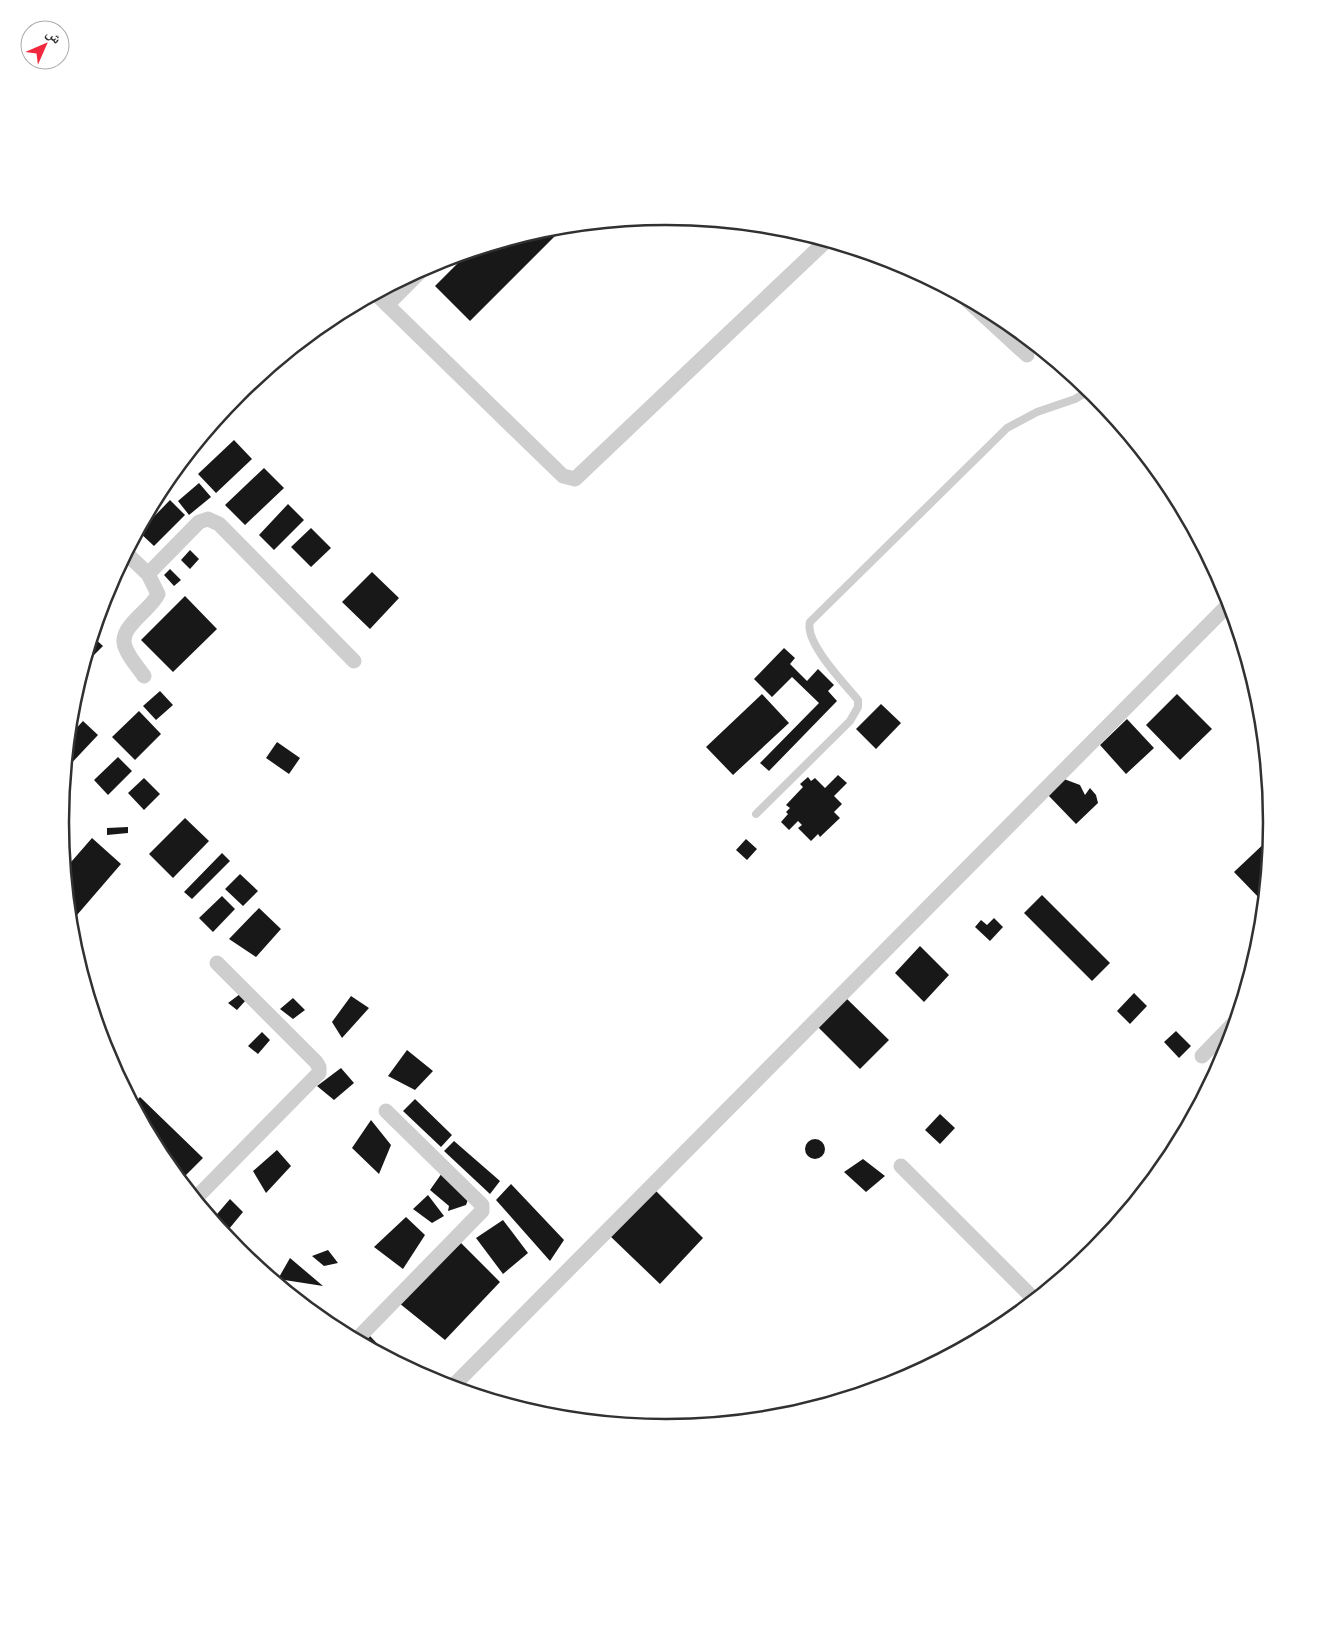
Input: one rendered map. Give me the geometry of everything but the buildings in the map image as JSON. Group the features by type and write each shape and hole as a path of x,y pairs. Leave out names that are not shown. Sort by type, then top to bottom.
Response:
{"street":[{"path":"380,298 563,476 575,479 821,246"},
{"path":"387,305 408,284"},
{"path":"989,321 1027,355"},
{"path":"148,574 199,522 208,520 219,524 354,661"},
{"path":"130,557 148,574 158,594 155,602 128,628 123,638 125,648 144,676"},
{"path":"457,1382 1224,609"},
{"path":"199,1195 319,1073 319,1067 316,1062 217,963"},
{"path":"1202,1056 1225,1032"},
{"path":"360,1336 482,1211 482,1205 386,1111"},
{"path":"902,1166 1031,1296"}],"lane":[{"path":"756,814 850,721 858,707 858,700 816,645 809,632 810,622 1007,428 1037,412 1082,395"}]}
